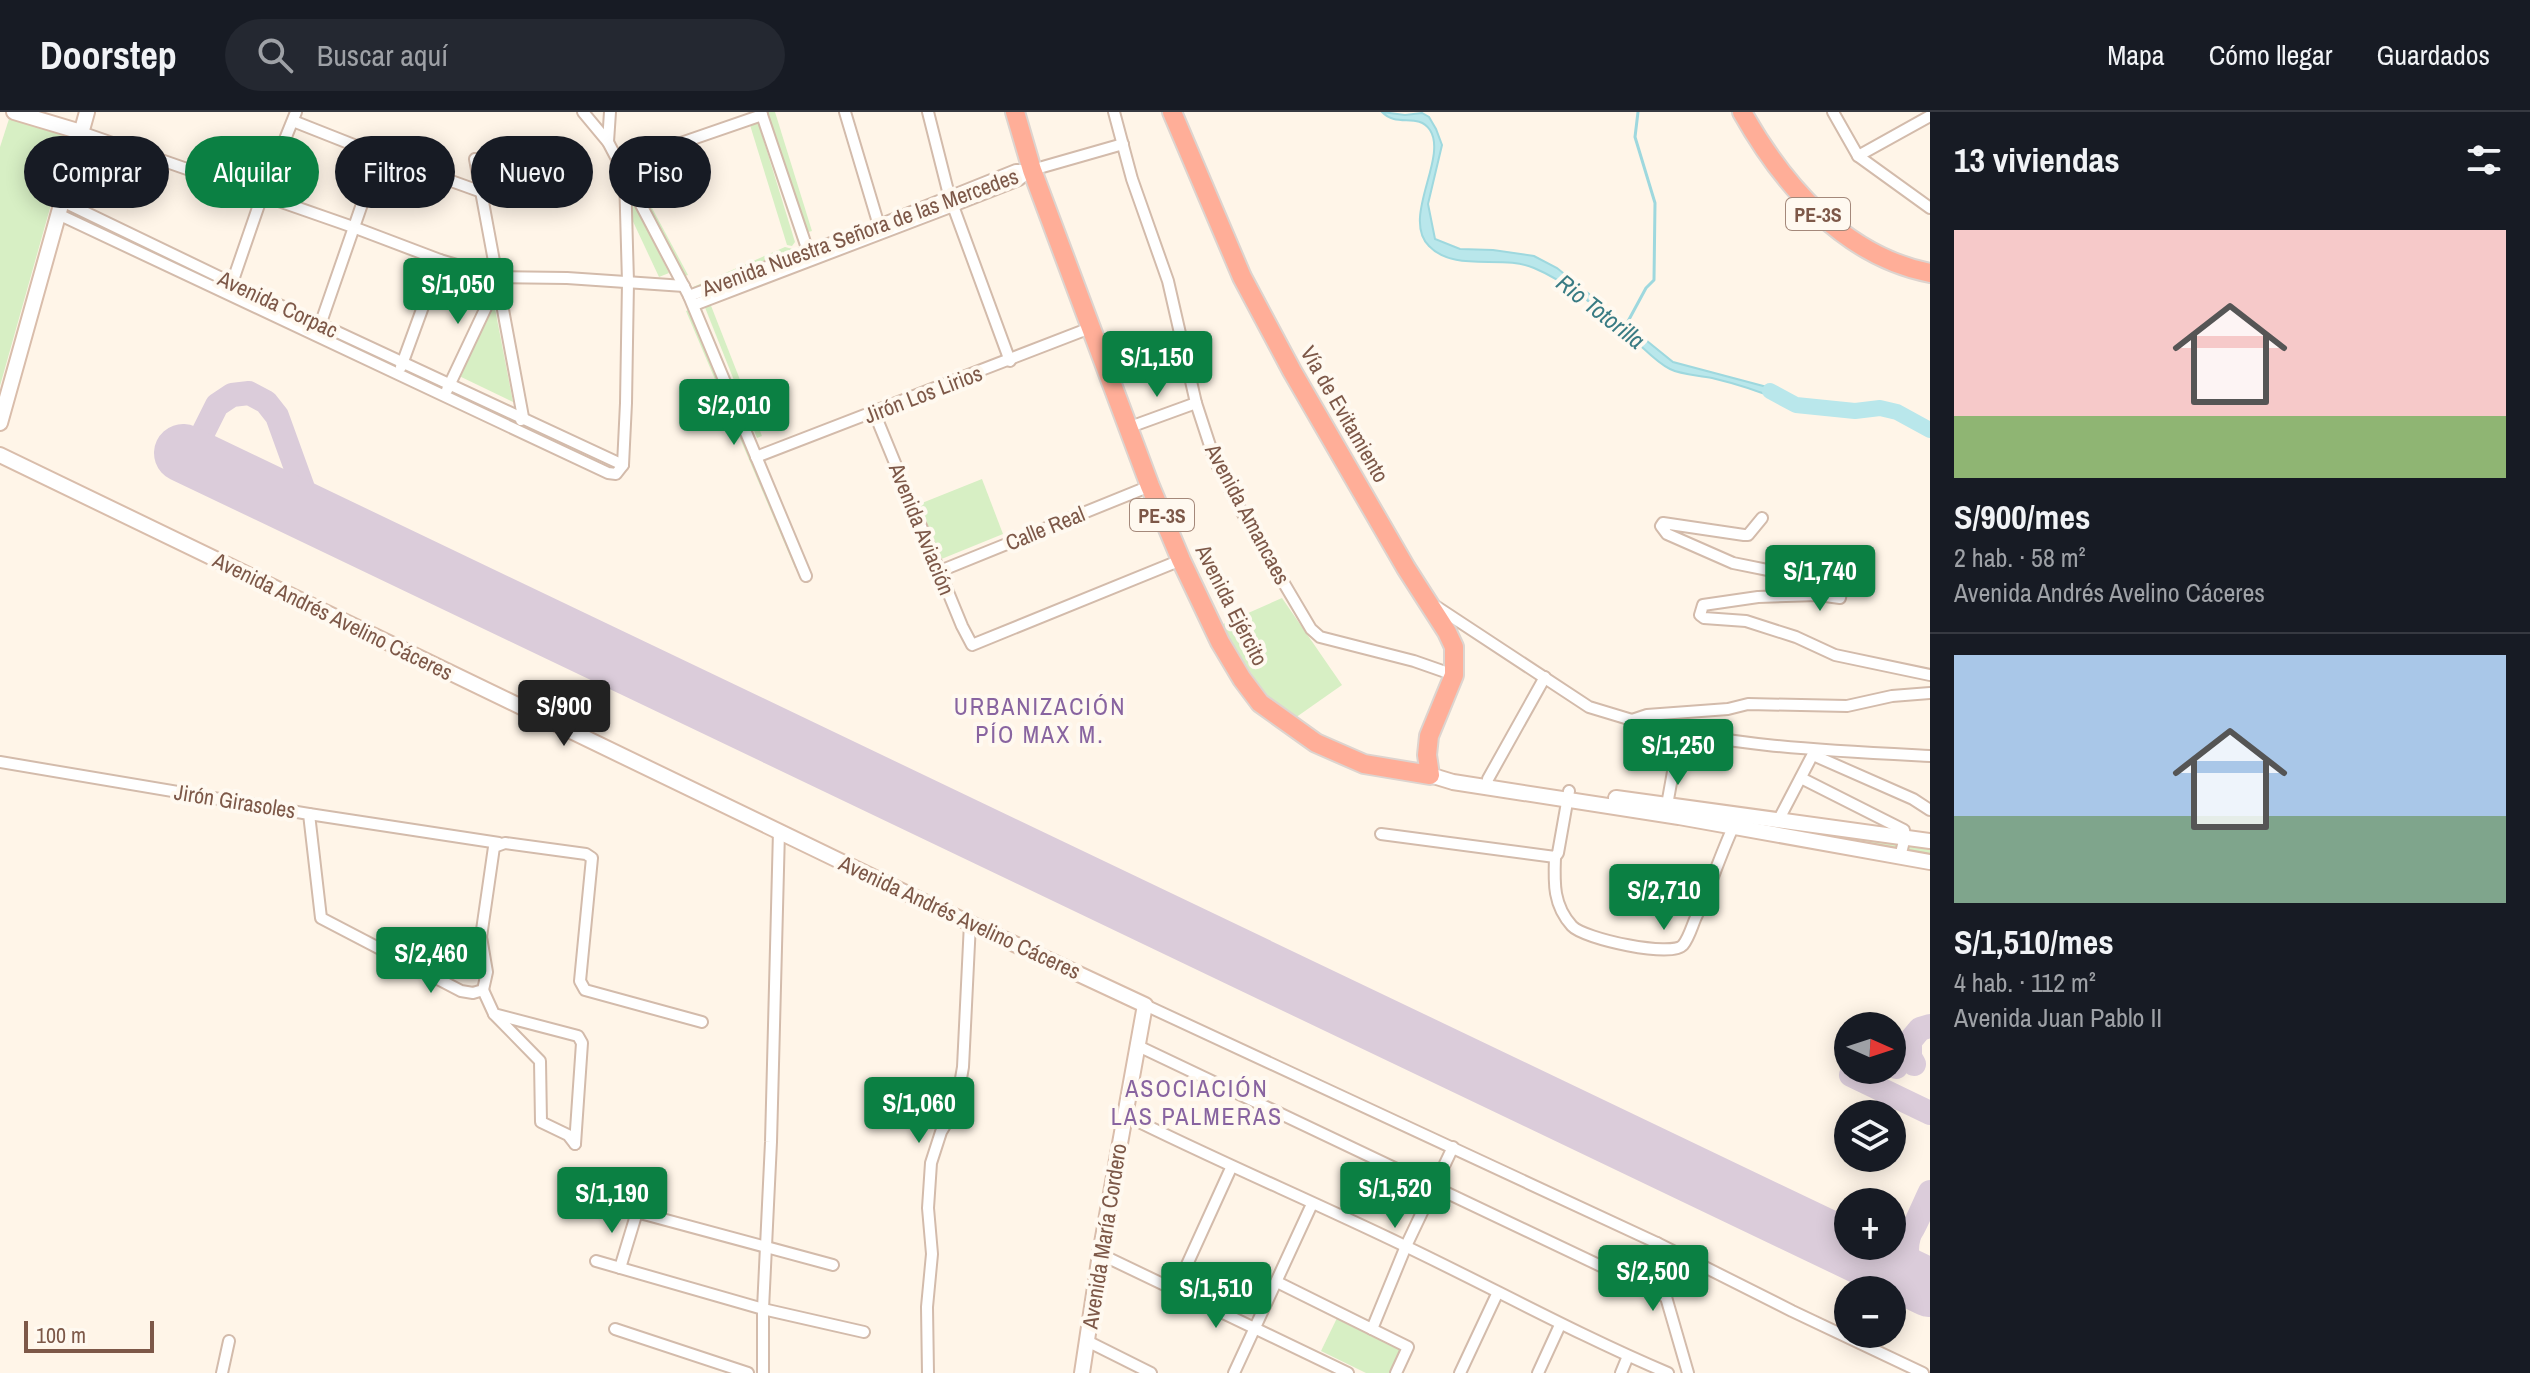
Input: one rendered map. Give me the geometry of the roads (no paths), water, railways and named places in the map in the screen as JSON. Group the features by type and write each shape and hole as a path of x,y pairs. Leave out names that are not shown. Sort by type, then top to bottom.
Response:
{"highway":[{"name":"PE-3S","path":"1015,112 1032,170"},
{"name":"Vía de Evitamiento","path":"1172,112 1242,277 1292,371 1454,647 1454,675"},
{"name":"PE-3S","path":"1742,112 1753,133 1809,207 1876,254 1907,269 1930,273"},
{"name":"Avenida Ejército","path":"1032,170 1150,486 1220,642 1242,679 1260,703 1316,743 1364,764 1430,775"},
{"path":"1430,775 1427,755 1429,736 1454,675"},
{"path":"1398,771 1429,736"}],"street":[{"path":"80,136 87,112"},
{"path":"583,112 608,142"},
{"path":"608,142 610,112"},
{"path":"845,112 880,229"},
{"path":"928,112 951,201 1010,361"},
{"name":"Avenida Amancaes","path":"1114,112 1176,310 1196,403 1215,461 1316,634 1454,675"},
{"path":"1833,112 1858,156 1930,208"},
{"path":"22,113 185,169"},
{"path":"697,136 761,113 809,256"},
{"path":"286,136 294,116 338,136"},
{"path":"1858,156 1930,116"},
{"name":"Avenida Nuestra Señora de las Mercedes","path":"689,296 880,229 951,201 1016,170 1032,170 1123,144"},
{"path":"0,423 62,208"},
{"name":"Avenida Corpac","path":"62,208 447,390 517,429 608,473 620,470"},
{"path":"230,289 258,208"},
{"path":"297,208 497,280 567,278 628,282 689,296"},
{"path":"319,329 360,208"},
{"path":"482,208 523,417 517,429"},
{"path":"620,470 628,282 626,208"},
{"path":"642,208 689,296 806,576"},
{"path":"401,368 440,260"},
{"path":"447,390 497,280"},
{"name":"Jirón Los Lirios","path":"756,457 1090,328"},
{"name":"Avenida Corpac","path":"447,390 523,417 620,470"},
{"path":"1130,427 1196,403"},
{"name":"Avenida Aviación","path":"874,412 972,645 1181,560"},
{"name":"Avenida Andrés Avelino Cáceres","path":"0,455 970,923 1657,1243 1923,1373"},
{"name":"Calle Real","path":"940,571 1150,486"},
{"path":"1762,518 1748,535 1663,523 1661,526 1667,534 1733,563 1822,581 1841,592 1840,598 1818,595 1736,599 1703,605 1700,615 1704,618 1746,621 1796,637 1835,655 1930,675"},
{"path":"1429,601 1589,707 1680,733 1814,753 1930,756"},
{"path":"1488,779 1545,677"},
{"path":"1632,720 1647,715 1728,709 1748,704 1847,706 1892,696 1930,693"},
{"path":"1667,805 1680,733"},
{"path":"1778,821 1814,753"},
{"path":"1814,753 1930,810"},
{"name":"Jirón Girasoles","path":"0,762 309,814 321,918 461,991 473,993 483,990"},
{"name":"Avenida Ejército","path":"1430,775 1446,773 1488,779 1568,795 1736,821 1778,821 1930,841"},
{"name":"Avenida Ejército","path":"1430,775 1438,779 1667,805 1930,862"},
{"path":"1801,778 1904,830 1900,857"},
{"path":"1568,795 1555,857 1555,896 1573,927 1583,934 1625,944 1673,950 1679,948 1711,885 1736,821"},
{"path":"309,814 586,854 592,858 580,981 585,990 702,1022"},
{"path":"763,1373 779,831"},
{"path":"1381,834 1555,857"},
{"path":"494,1014 578,1036 582,1043 575,1144 568,1135 541,1122 540,1061 494,1014 483,990 487,972 481,937 494,847 499,843"},
{"path":"1661,876 1711,885"},
{"path":"928,1373 931,1163 941,1132 956,1107 961,1081 970,923"},
{"name":"Avenida María Cordero","path":"1082,1373 1145,1005"},
{"path":"1136,1045 1666,1297"},
{"path":"1125,1115 1231,1168 1406,1246 1560,1325 1668,1373"},
{"path":"1372,1329 1406,1246 1453,1147"},
{"path":"1175,1291 1231,1168"},
{"path":"1234,1373 1312,1204"},
{"path":"614,1206 833,1265"},
{"path":"620,1268 637,1212"},
{"path":"1657,1243 1666,1297 1688,1373"},
{"path":"1100,1254 1348,1373"},
{"path":"596,1261 763,1309 864,1332"},
{"path":"1277,1282 1408,1347 1396,1373"},
{"path":"1460,1373 1497,1294"},
{"path":"1538,1373 1560,1325"},
{"path":"615,1329 748,1373"},
{"path":"222,1373 229,1341"},
{"path":"1087,1341 1151,1373"},
{"path":"1621,1373 1628,1356"}],"water":[{"path":"1382,112 1405,115 1422,113 1429,117 1436,129 1442,145 1428,204 1435,239 1460,249 1534,256 1557,268 1673,362 1767,387 1788,396 1786,403 1740,386 1670,369 1586,299 1534,268 1508,262 1465,261 1440,254 1429,246 1422,234 1420,220 1434,156 1430,130 1420,122 1394,119"}],"waterway":[{"path":"1626,325 1646,288 1654,280 1655,203 1635,137 1638,112"},
{"name":"Rio Totorilla","path":"1770,391 1796,405 1855,411 1880,408 1897,412 1930,430"}],"district":[{"name":"URBANIZACIÓN PÍO MAX M.","path":"1040,720"},
{"name":"ASOCIACIÓN LAS PALMERAS","path":"1197,1102"}]}
